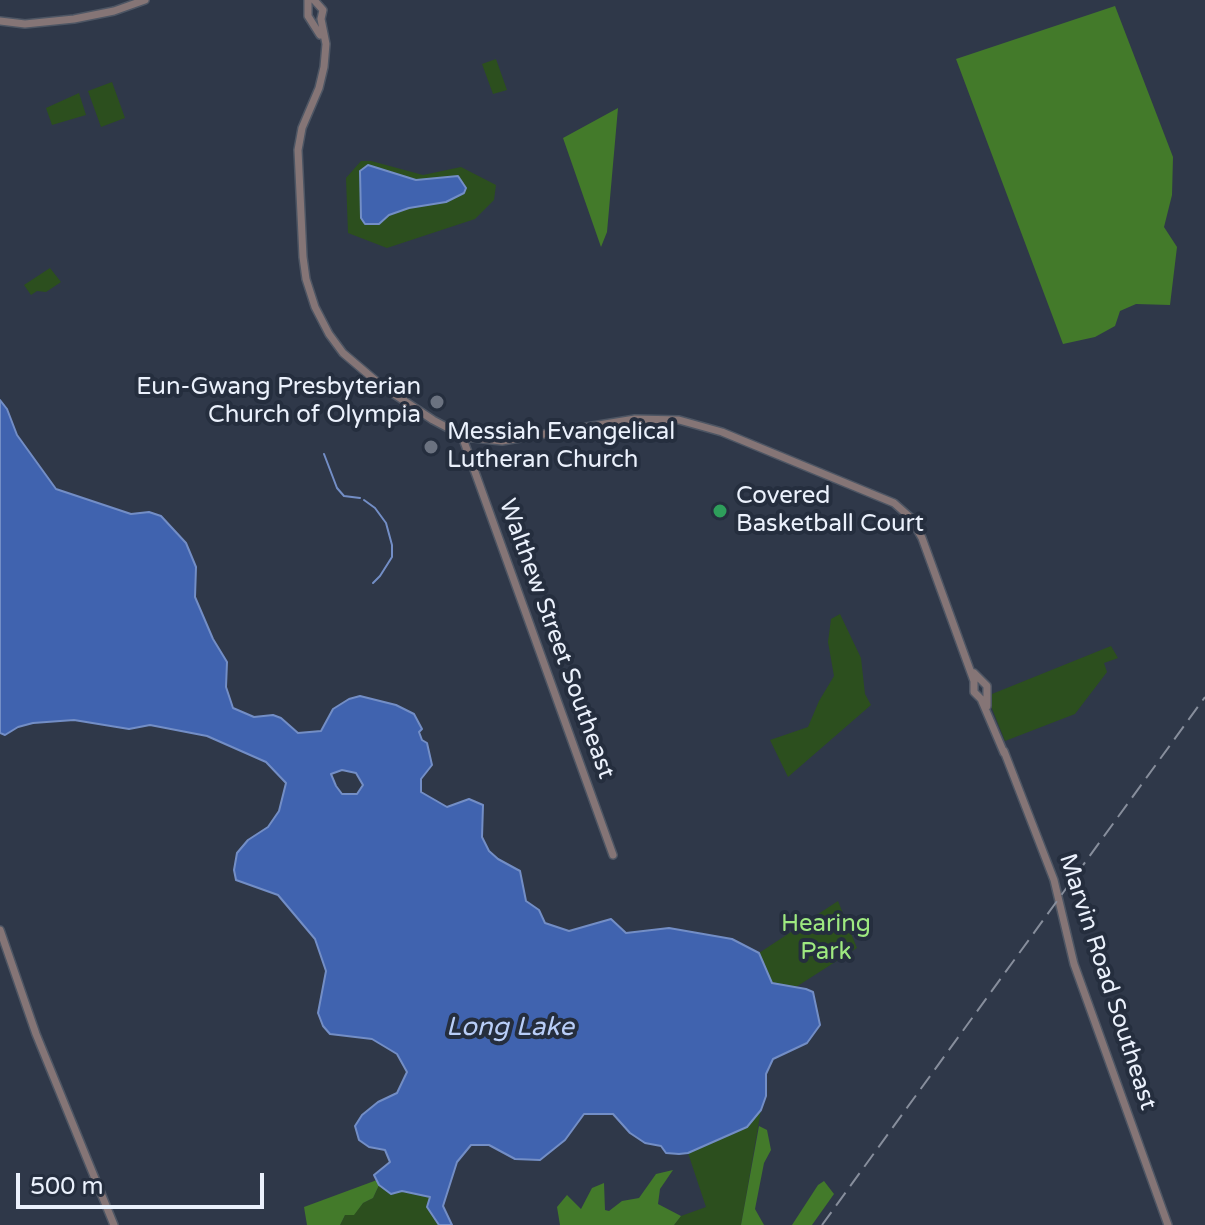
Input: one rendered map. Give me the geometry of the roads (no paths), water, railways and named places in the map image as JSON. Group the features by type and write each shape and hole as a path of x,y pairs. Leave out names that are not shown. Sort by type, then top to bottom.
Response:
{"street":[{"path":"0,21 25,24 74,19 114,11 145,0"},
{"path":"324,48 319,32 308,16 312,3 324,12 321,19 324,48 321,81 302,128 298,150 303,257 315,307 337,346 364,374 433,420 462,436 480,441 502,441 650,418 693,422 881,496 901,509 915,524 975,675 978,684 974,692 982,695 987,686 978,684"},
{"path":"312,20 321,19"},
{"name":"Walthew Street Southeast","path":"462,436 613,855"},
{"name":"Marvin Road Southeast","path":"982,695 1054,880 1074,964 1168,1225"},
{"path":"0,930 36,1034 114,1225"}],"water":[{"path":"368,165 416,180 458,176 466,188 464,193 446,202 409,208 389,215 379,224 365,224 361,218 360,171"},
{"name":"Long Lake","path":"0,400 17,435 56,489 131,514 149,512 161,516 186,543 196,567 195,597 213,639 227,662 226,687 233,708 254,717 273,715 281,718 298,733 321,731 333,709 360,696 396,705 414,714 422,729 419,732 422,740 427,743 432,765 421,779 421,792 447,807 469,799 483,805 482,837 489,851 520,871 526,901 539,910 545,923 569,931 611,919 626,933 669,928 732,939 759,953 772,983 813,992 820,1025 807,1043 773,1059 766,1074 766,1096 761,1110 747,1127 688,1153 666,1153 661,1146 645,1143 630,1133 613,1114 584,1114 565,1140 540,1160 515,1159 489,1145 471,1145 457,1162 443,1206 452,1225 439,1225 427,1207 430,1197 402,1191 391,1194 379,1185 374,1175 390,1162 385,1150 369,1147 359,1140 355,1126 362,1115 378,1102 397,1093 407,1072 397,1054 372,1039 330,1034 318,1013 326,971 315,939 278,895 236,880 237,853 248,840 268,827 279,811 286,783 266,762 207,736 150,725 129,729 74,720 33,723 5,735 0,733","holes":["342,770 356,773 363,785 357,794 342,794 331,774"]}],"waterway":[{"path":"324,454 337,488 344,496 360,498"},
{"path":"364,500 375,508 386,523 392,545 392,557 373,583"}],"railway":[{"path":"822,1225 1205,697"}],"place":[{"name":"Eun-Gwang Presbyterian Church of Olympia","path":"437,402"},
{"name":"Messiah Evangelical Lutheran Church","path":"431,447"},
{"name":"Covered Basketball Court","path":"720,511"}],"park label":[{"name":"Hearing Park","path":"826,939"}]}
